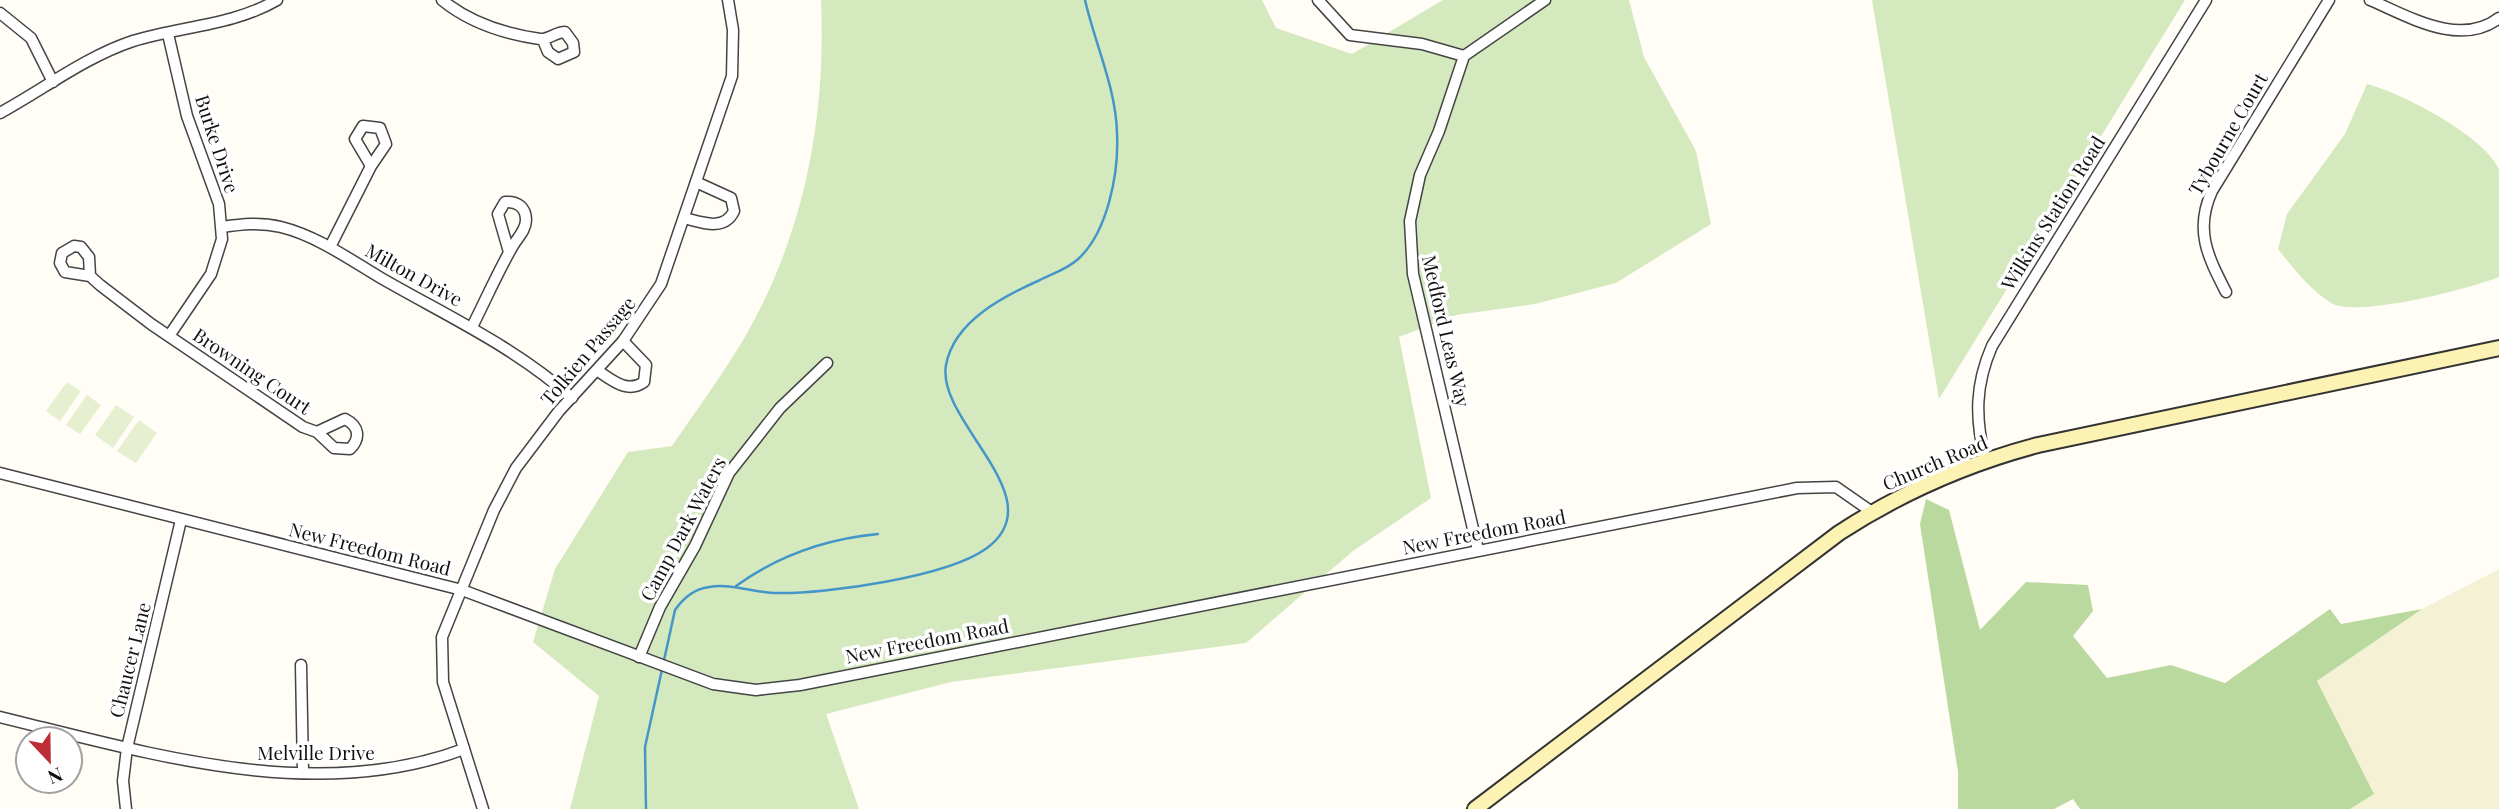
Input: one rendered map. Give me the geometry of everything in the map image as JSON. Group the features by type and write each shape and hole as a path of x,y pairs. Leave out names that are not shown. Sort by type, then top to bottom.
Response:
{"main road":[{"name":"Church Road","path":"1475,809 1801,561 1872,512 1931,481 1985,459 2499,348"}],"street":[{"path":"0,113 107,51 137,40 234,19 277,0"},
{"path":"442,0 475,21 543,40"},
{"name":"Tolkien Passage","path":"462,590 507,482 530,447 623,341 662,284 724,105 734,62 728,0"},
{"path":"1318,0 1350,36 1413,42 1464,56 1545,0"},
{"name":"Wilkins Station Road","path":"1985,459 1978,428 1978,392 1981,370 1992,346 2206,0"},
{"name":"Tybourne Court","path":"2226,292 2204,245 2204,209 2212,191 2329,0"},
{"path":"2370,0 2445,28 2475,29 2498,21"},
{"path":"0,13 32,38 53,82"},
{"name":"Burke Drive","path":"168,34 187,116 219,204 222,227 216,263 169,336"},
{"name":"Medford Leas Way","path":"1464,56 1413,196 1409,246 1413,274 1479,550"},
{"path":"330,247 371,166"},
{"path":"684,218 714,225 726,221 734,211 731,198 696,182"},
{"path":"472,327 526,222 523,207 513,201 505,202 498,214 509,252"},
{"name":"Milton Drive","path":"222,227 247,223 279,227 330,247 472,327 541,370 572,398"},
{"name":"Browning Court","path":"90,276 169,336 303,427 317,432"},
{"path":"597,371 623,386 634,387 644,382 646,365 623,341"},
{"name":"Camp Dark Waters","path":"645,659 660,607 695,545 729,473 780,408 827,363"},
{"name":"New Freedom Road","path":"0,472 462,590 686,674 736,689 800,685 1812,486 1836,487 1872,512"},
{"name":"Chaucer Lane","path":"126,809 123,782 127,748 181,520"},
{"path":"462,590 442,637 440,657 443,682 483,809"},
{"path":"301,665 303,771"},
{"name":"Melville Drive","path":"0,717 127,748 251,772 389,770 464,749"}],"shaded area":[{"path":"2499,569 2499,809 2350,809 2374,794 2317,681 2422,609"}],"green space":[{"path":"821,0 1262,0 1276,28 1352,54 1443,0 1629,0 1644,57 1696,151 1711,224 1616,283 1535,304 1456,315 1399,337 1431,498 1353,551 1246,643 951,682 826,714 859,809 570,809 599,696 533,642 555,569 628,452 672,446 738,349 766,296 797,215 808,173 820,87"},
{"path":"1872,0 2185,0 1939,399"},
{"path":"2367,84 2400,96 2441,118 2461,130 2491,157 2499,170 2499,277 2414,300 2388,305 2344,307 2331,303 2316,292 2278,249 2287,214 2345,134"},
{"path":"67,382 81,391 60,421 46,411"},
{"path":"87,395 101,405 80,434 66,425"},
{"path":"116,405 134,417 113,448 95,435"},
{"path":"139,420 157,433 136,463 117,451"},
{"path":"1926,499 1949,510 1980,630 2026,582 2088,585 2093,611 2073,636 2107,678 2171,665 2225,683 2330,609 2341,624 2422,609 2317,681 2374,794 2350,809 2080,809 2073,799 2054,809 1958,809 1958,772 1920,524"}],"waterway":[{"path":"646,809 645,747 675,610 690,594 718,586 768,593 798,593 886,582 969,558 987,548 1004,528 1008,506 1001,483 958,411 948,387 946,365 951,349 970,323 997,302 1077,260 1088,248 1104,218 1116,166 1116,116 1085,0"},
{"path":"736,586 752,575 803,550 858,536 878,534"}]}
